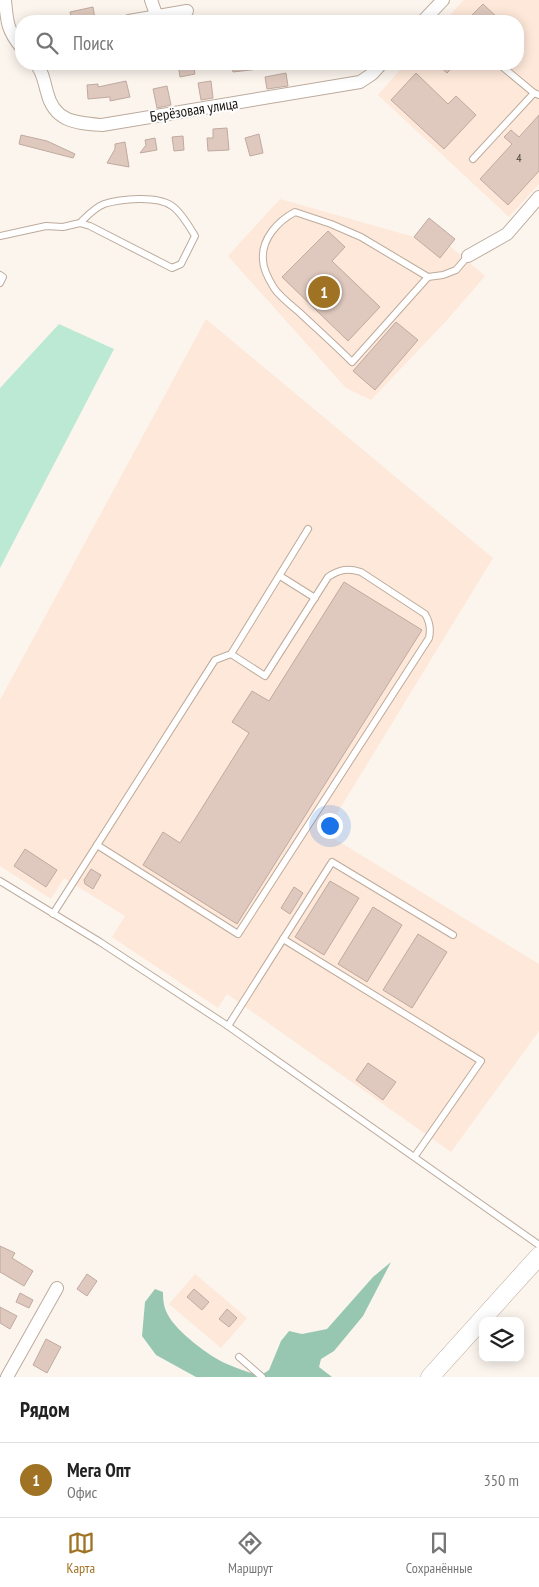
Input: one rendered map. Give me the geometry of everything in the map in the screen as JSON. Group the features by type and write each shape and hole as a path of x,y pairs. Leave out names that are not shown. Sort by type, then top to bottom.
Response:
{"main road":[{"path":"430,1377 539,1256"}],"street":[{"path":"5,0 6,21 15,37"},
{"path":"151,0 157,15"},
{"path":"429,15 443,0"},
{"path":"163,15 187,11"},
{"name":"Берёзовая улица","path":"40,70 49,100 53,109 59,115 69,120 102,126 360,82 376,70"},
{"path":"468,256 507,234 539,197"},
{"path":"7,1377 57,1288"}],"lane":[{"path":"473,159 537,94 507,70"},
{"path":"0,236 46,226 63,227 80,223 90,226 172,268 181,264 196,236 172,206 158,200 142,198 103,204 80,223"},
{"path":"428,278 361,237 331,224 295,212 285,217 276,226 267,239 263,252 262,260 266,273 275,290 352,362 428,278 456,270 468,256"},
{"path":"0,275 3,277 0,283"},
{"path":"53,914 215,660 231,654 308,529"},
{"path":"97,846 238,934 429,638 431,632 429,620 425,614 361,572 353,569 344,569 328,577 265,676 231,654"},
{"path":"280,576 315,598"},
{"path":"228,1026 332,862 453,936"},
{"path":"0,881 100,942 228,1026 539,1245"},
{"path":"283,940 481,1061 414,1156"},
{"path":"239,1357 262,1377"}],"shaded area":[{"path":"464,0 539,0 539,184 509,217 378,95 400,70 524,70 524,15 450,15"},
{"path":"280,199 414,237 440,258 450,246 485,276 448,319 371,400 346,388 228,256"},
{"path":"206,319 493,558 325,833 539,964 539,1031 451,1152 227,994 218,1008 112,937 125,916 64,878 51,899 0,866 0,700"},
{"path":"195,1274 247,1318 221,1348 169,1304"}],"green space":[{"path":"59,324 114,349 0,568 0,388"},
{"path":"391,1262 363,1316 334,1351 321,1359 319,1367 332,1377 196,1377 156,1355 142,1336 145,1302 155,1289 163,1292 165,1307 172,1321 194,1343 220,1361 260,1376 269,1370 281,1341 289,1331 302,1334 327,1329 373,1277"}],"building":[{"path":"483,4 495,15 472,15"},
{"path":"93,7 94,15 71,15 70,12"},
{"path":"179,70 194,70 195,74 180,77"},
{"path":"233,70 250,70 233,72"},
{"path":"286,73 288,86 267,89 265,77"},
{"path":"416,73 448,104 456,96 476,115 444,149 391,100"},
{"path":"126,81 130,97 110,101 110,97 88,99 87,85 98,84 98,87"},
{"path":"211,81 213,98 201,100 198,83"},
{"path":"167,86 171,105 157,108 153,89"},
{"path":"539,115 539,171 508,205 480,179 512,144 504,137 511,130 519,137"},
{"path":"227,128 229,150 208,151 207,138 213,138 213,129"},
{"path":"259,134 263,153 250,156 245,138"},
{"path":"21,135 47,141 75,154 73,158 19,144"},
{"path":"183,136 184,150 174,151 172,137"},
{"path":"155,138 157,150 140,153 146,145 145,140"},
{"path":"125,142 129,167 107,163 115,149 115,144"},
{"path":"429,218 455,239 440,258 414,237"},
{"path":"328,231 345,247 332,261 380,307 348,341 282,277"},
{"path":"396,322 418,340 375,390 353,371"},
{"path":"344,582 422,630 237,924 143,865 163,832 180,843 249,733 232,722 252,691 269,701"},
{"path":"25,849 57,870 46,887 14,866"},
{"path":"91,869 101,875 93,889 85,884 84,880"},
{"path":"330,881 359,898 324,955 295,937"},
{"path":"294,887 303,893 290,914 281,908"},
{"path":"373,907 402,925 367,982 338,964"},
{"path":"418,934 447,952 412,1008 383,990"},
{"path":"368,1063 396,1082 383,1100 356,1080"},
{"path":"0,1246 15,1253 12,1258 33,1271 24,1286 0,1272"},
{"path":"87,1274 97,1281 87,1296 77,1289"},
{"path":"194,1289 209,1302 202,1310 187,1297"},
{"path":"20,1293 33,1300 29,1308 16,1302"},
{"path":"0,1307 17,1316 10,1329 0,1323"},
{"path":"227,1309 237,1318 229,1327 219,1319"},
{"path":"46,1339 61,1347 47,1373 33,1365"}],"place":[{"name":"Мега Опт","path":"324,292"}]}
